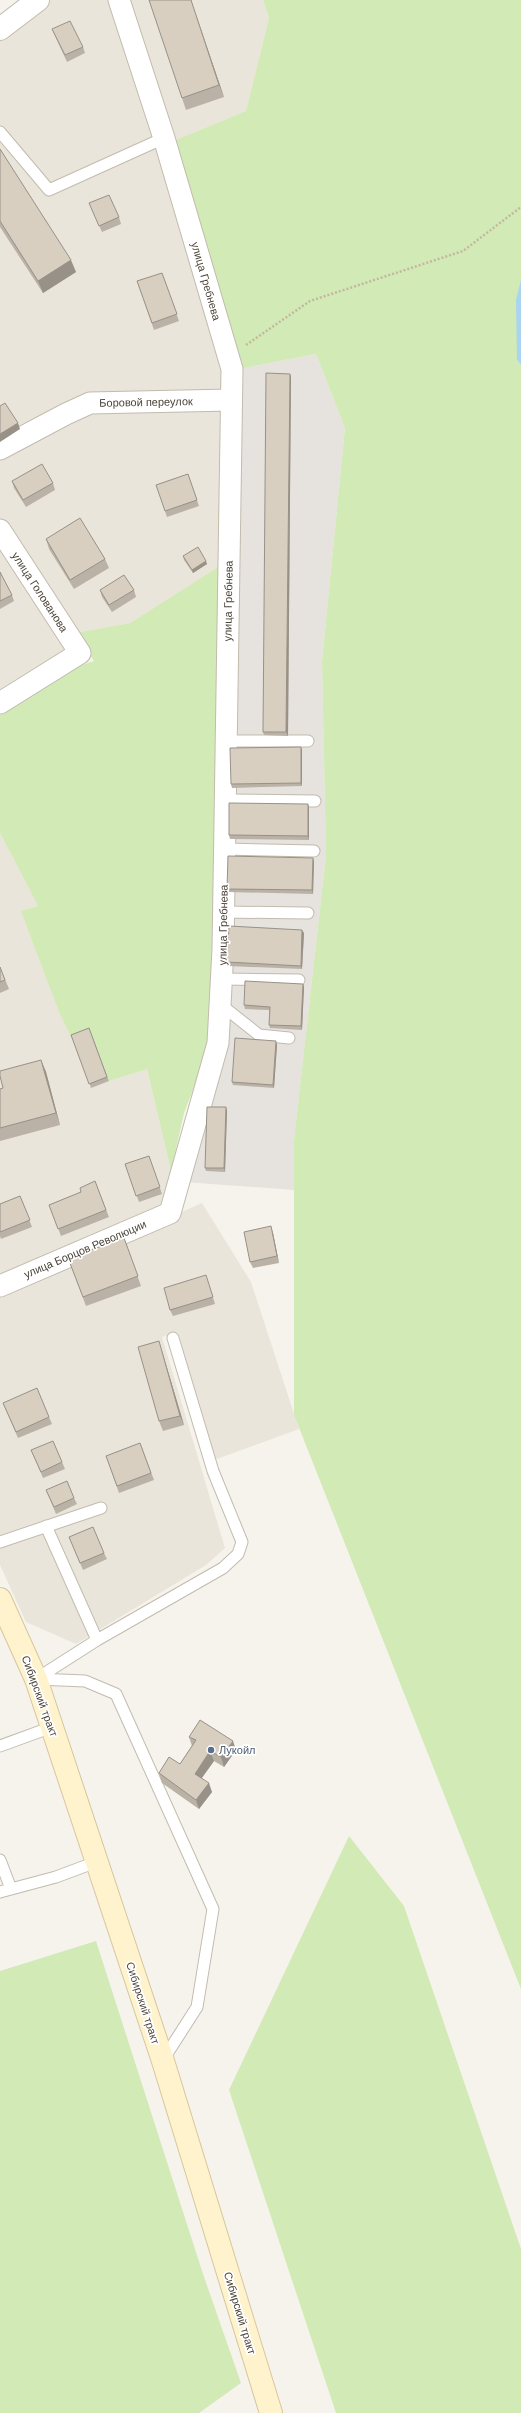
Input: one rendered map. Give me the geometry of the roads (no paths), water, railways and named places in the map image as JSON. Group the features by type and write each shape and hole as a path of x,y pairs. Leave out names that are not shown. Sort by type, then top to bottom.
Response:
{"main road":[{"name":"Сибирский тракт","path":"0,1599 36,1679 52,1727 162,2061 271,2413"}],"street":[{"path":"0,29 38,0"},
{"name":"улица Гребнева","path":"119,0 164,138 232,369 223,912 218,1043 170,1213"},
{"name":"Боровой переулок","path":"0,449 90,403 232,400"},
{"name":"улица Голованова","path":"0,530 80,654 0,704"},
{"name":"улица Борцов Революции","path":"0,1286 170,1213"}],"lane":[{"path":"0,132 49,190 164,138"},
{"path":"226,741 308,741"},
{"path":"225,800 315,800"},
{"path":"224,848 314,851"},
{"path":"223,912 308,913"},
{"path":"221,979 299,980"},
{"path":"220,1004 259,1035 289,1038"},
{"path":"36,1679 97,1640 223,1568 238,1554 242,1542 213,1471 172,1338"},
{"path":"0,1542 101,1508"},
{"path":"46,1526 97,1640"},
{"path":"36,1679 85,1681 116,1694 213,1909 197,2007 162,2061"},
{"path":"0,1746 52,1727"},
{"path":"0,1860 11,1890"},
{"path":"0,1892 56,1877 96,1862"}],"water":[{"path":"521,280 521,365 517,359 516,300"}],"place":[{"name":"Лукойл","path":"211,1750"}]}
